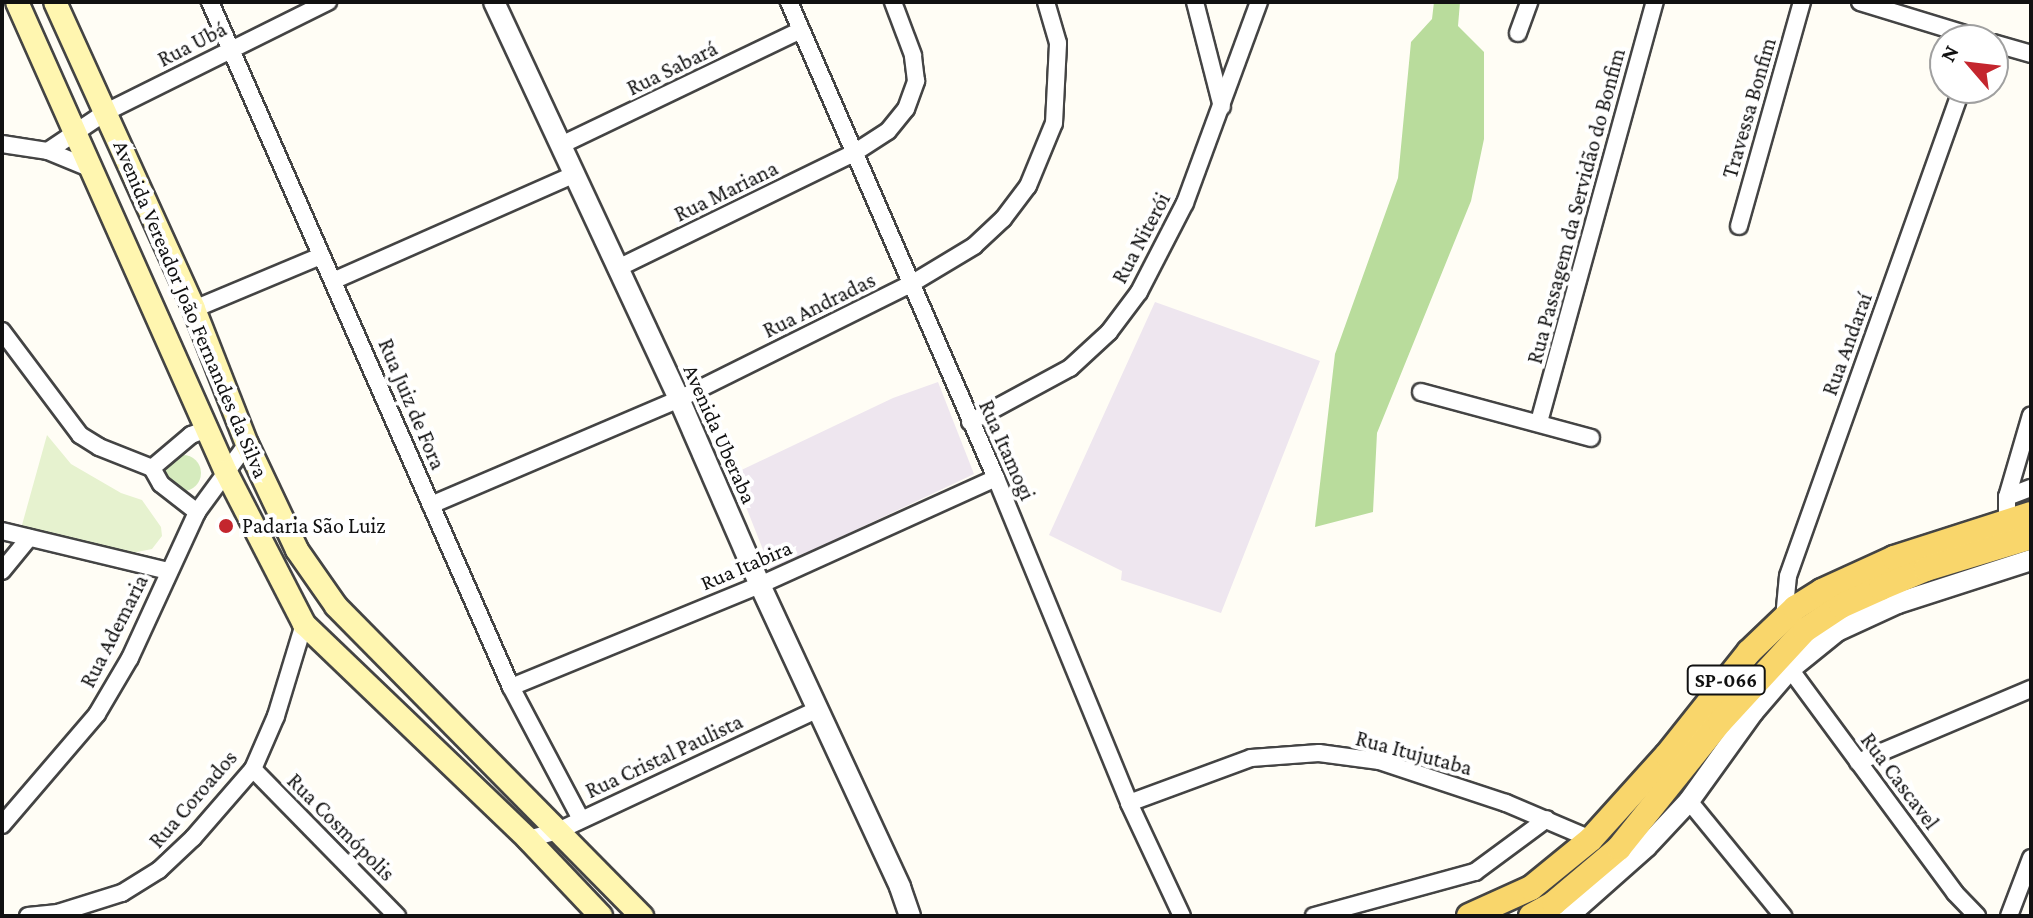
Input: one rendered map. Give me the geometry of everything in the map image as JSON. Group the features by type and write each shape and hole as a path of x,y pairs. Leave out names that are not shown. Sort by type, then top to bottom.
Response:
{"main road":[{"name":"Avenida Vereador João Fernandes da Silva","path":"17,2 226,472 304,624 528,839 601,916"},
{"name":"Avenida Vereador João Fernandes da Silva","path":"55,2 194,309 247,444 297,550 336,606 642,916"},
{"path":"131,256 164,243"},
{"name":"SP-066","path":"1469,916 1531,888 1591,839 1667,755 1749,652 1784,618 1822,591 1894,558 2031,514"},
{"name":"SP-066","path":"1531,916 1554,903 1619,848 1720,722 1805,630 1841,606 1926,569 2031,537"}],"street":[{"name":"Rua Juiz de Fora","path":"210,2 321,256 335,280 511,687 581,819"},
{"name":"Rua Ubá","path":"48,151 76,129 106,112 328,2"},
{"name":"Avenida Uberaba","path":"494,2 679,399 760,585 900,887 910,916"},
{"name":"Rua Itamogi","path":"789,2 996,478 1129,803 1182,916"},
{"name":"Rua Mariana","path":"618,268 854,153 888,131 906,109 916,81 913,55 893,2"},
{"name":"Rua Andradas","path":"431,505 679,399 911,284 984,237 1028,186 1054,123 1059,87 1058,43 1046,2"},
{"path":"1195,2 1222,107"},
{"name":"Rua Niterói","path":"970,422 1070,368 1109,332 1139,292 1164,249 1222,107 1259,2"},
{"path":"1518,33 1529,2"},
{"name":"Rua Passagem da Servidão do Bonfim","path":"1539,422 1655,2"},
{"name":"Travessa Bonfim","path":"1739,226 1802,2"},
{"path":"1860,2 1932,24"},
{"name":"Rua Sabará","path":"561,145 801,30"},
{"path":"2009,47 2031,54"},
{"name":"Rua Andaraí","path":"1784,618 1788,576 1956,104"},
{"path":"2,144 48,151 94,170"},
{"path":"335,280 575,174"},
{"path":"194,309 321,256"},
{"path":"2,331 80,435 99,447 152,468 161,484 197,512"},
{"path":"1421,392 1591,438"},
{"path":"2007,522 2007,497 2031,415"},
{"path":"152,468 191,435 207,429"},
{"name":"Rua Ademaria","path":"2,825 97,714 130,658 197,512 247,444"},
{"name":"Rua Itabira","path":"511,687 760,585 996,478"},
{"path":"2007,497 2031,488"},
{"path":"2,531 168,571"},
{"path":"2,571 29,538"},
{"path":"1570,915 1646,847 1689,801 1753,712 1790,669 1837,631 1898,603 2031,560"},
{"name":"Rua Coroados","path":"28,916 58,913 122,893 159,870 193,838 253,769 276,716 304,624"},
{"name":"Rua Cascavel","path":"1790,669 1955,893 1977,916"},
{"path":"1858,762 2031,689"},
{"name":"Rua Cristal Paulista","path":"528,839 558,831 818,709"},
{"name":"Rua Itujutaba","path":"1129,803 1251,758 1319,753 1379,761 1547,819 1591,839"},
{"name":"Rua Cosmópolis","path":"253,769 397,916"},
{"path":"1689,801 1776,913"},
{"path":"1314,916 1475,872 1547,819"},
{"path":"2009,916 2031,858"},
{"name":"Avenida Uberaba","path":"900,887 925,916"}],"shaded area":[{"path":"1155,302 1320,361 1221,613 1121,580 1122,571 1049,535"},
{"path":"938,382 974,474 771,570 733,474 893,398"}],"green space":[{"path":"1434,2 1460,2 1458,26 1484,52 1484,139 1471,201 1377,433 1373,512 1315,527 1335,354 1398,178 1411,42 1432,19"},
{"path":"47,435 71,464 121,493 142,500 161,527 162,536 152,549 132,553 96,547 22,525"},
{"path":"183,455 196,460 201,473 196,486 183,491 170,486 165,473 170,460"}],"place":[{"name":"Padaria São Luiz","path":"226,526"}]}
